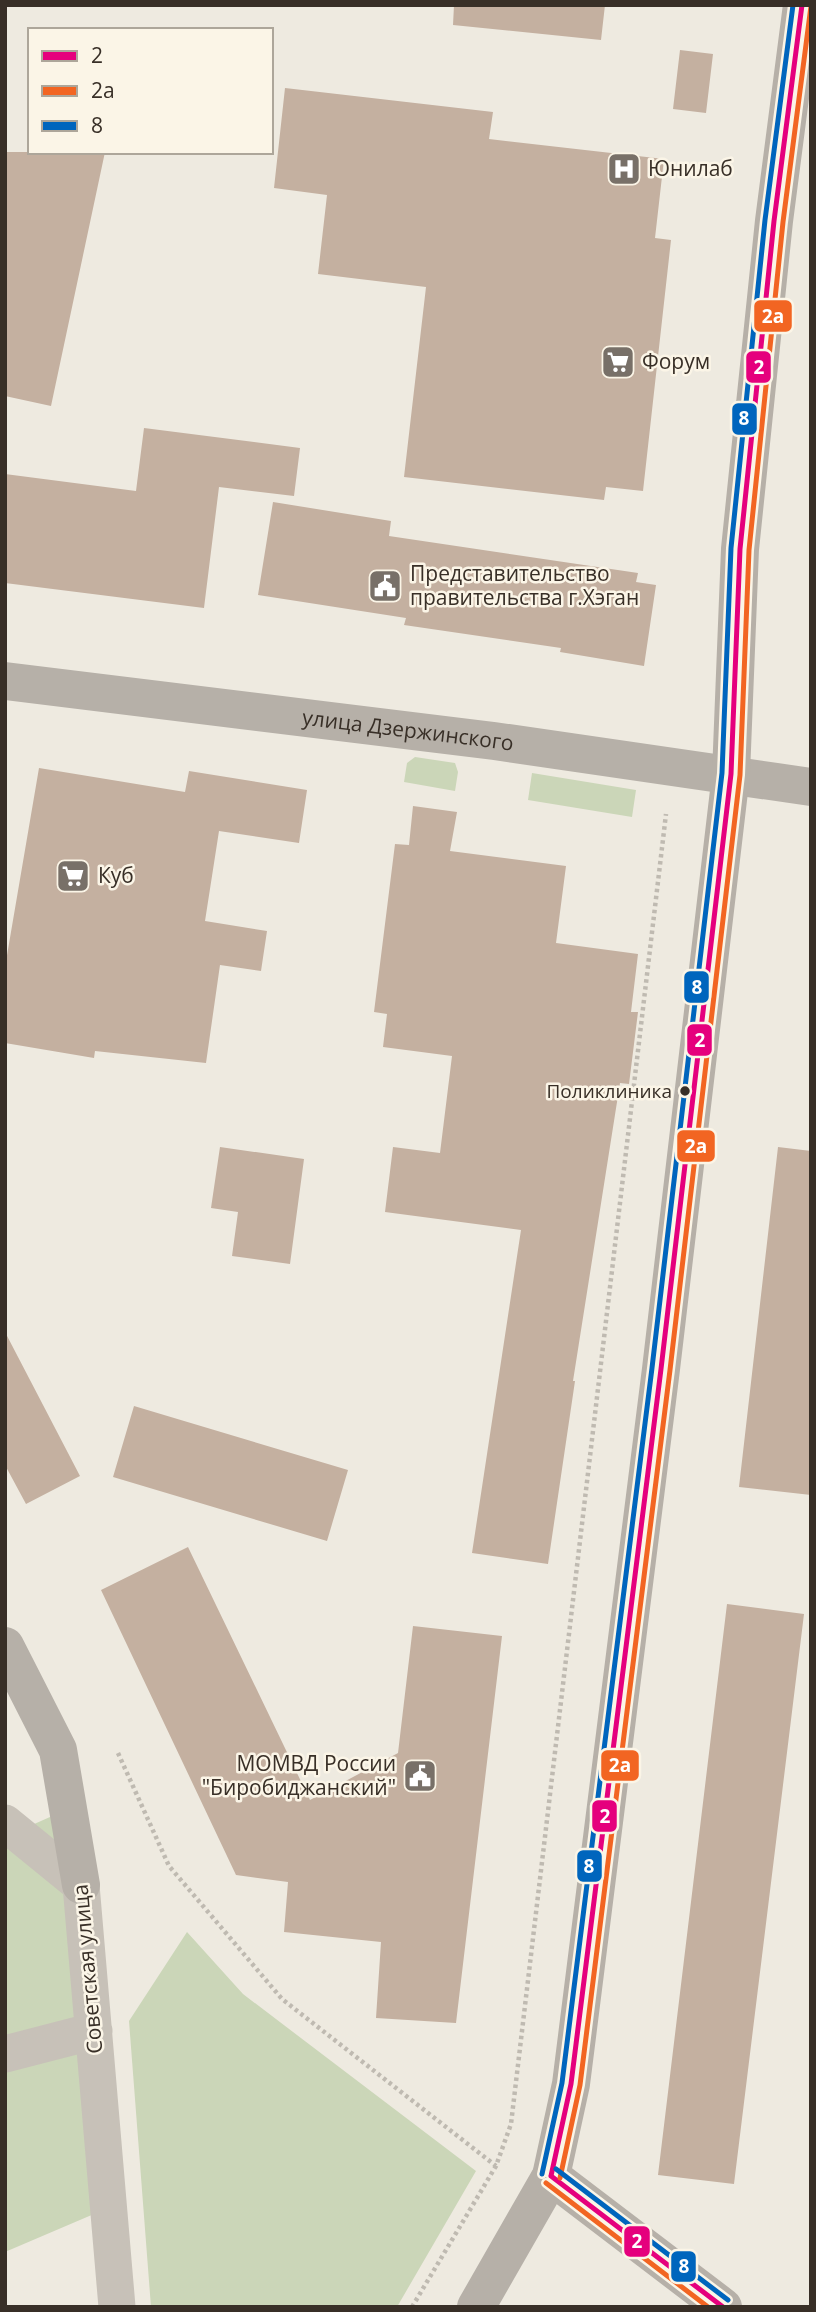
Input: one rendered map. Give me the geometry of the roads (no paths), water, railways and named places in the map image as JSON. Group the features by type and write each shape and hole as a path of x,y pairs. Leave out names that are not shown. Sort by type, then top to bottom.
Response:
{"main road":[{"path":"476,2307 551,2176 573,2070 661,1369 731,774 740,549 774,221 802,5"},
{"name":"улица Дзержинского","path":"5,681 494,741 811,787"},
{"name":"Советская улица","path":"5,1646 58,1750 81,1885"},
{"path":"551,2176 723,2307"}],"street":[{"path":"5,1824 81,1885"},
{"name":"Советская улица","path":"81,1885 117,2307"},
{"path":"5,2054 94,2031"}],"place":[{"name":"Юнилаб","path":"624,169"},
{"name":"Форум","path":"618,362"},
{"name":"Представительство правительства г.Хэган","path":"385,586"},
{"name":"Куб","path":"73,876"},
{"name":"Поликлиника","path":"685,1091"},
{"name":"МОМВД России \"Биробиджанский\"","path":"420,1776"}]}
